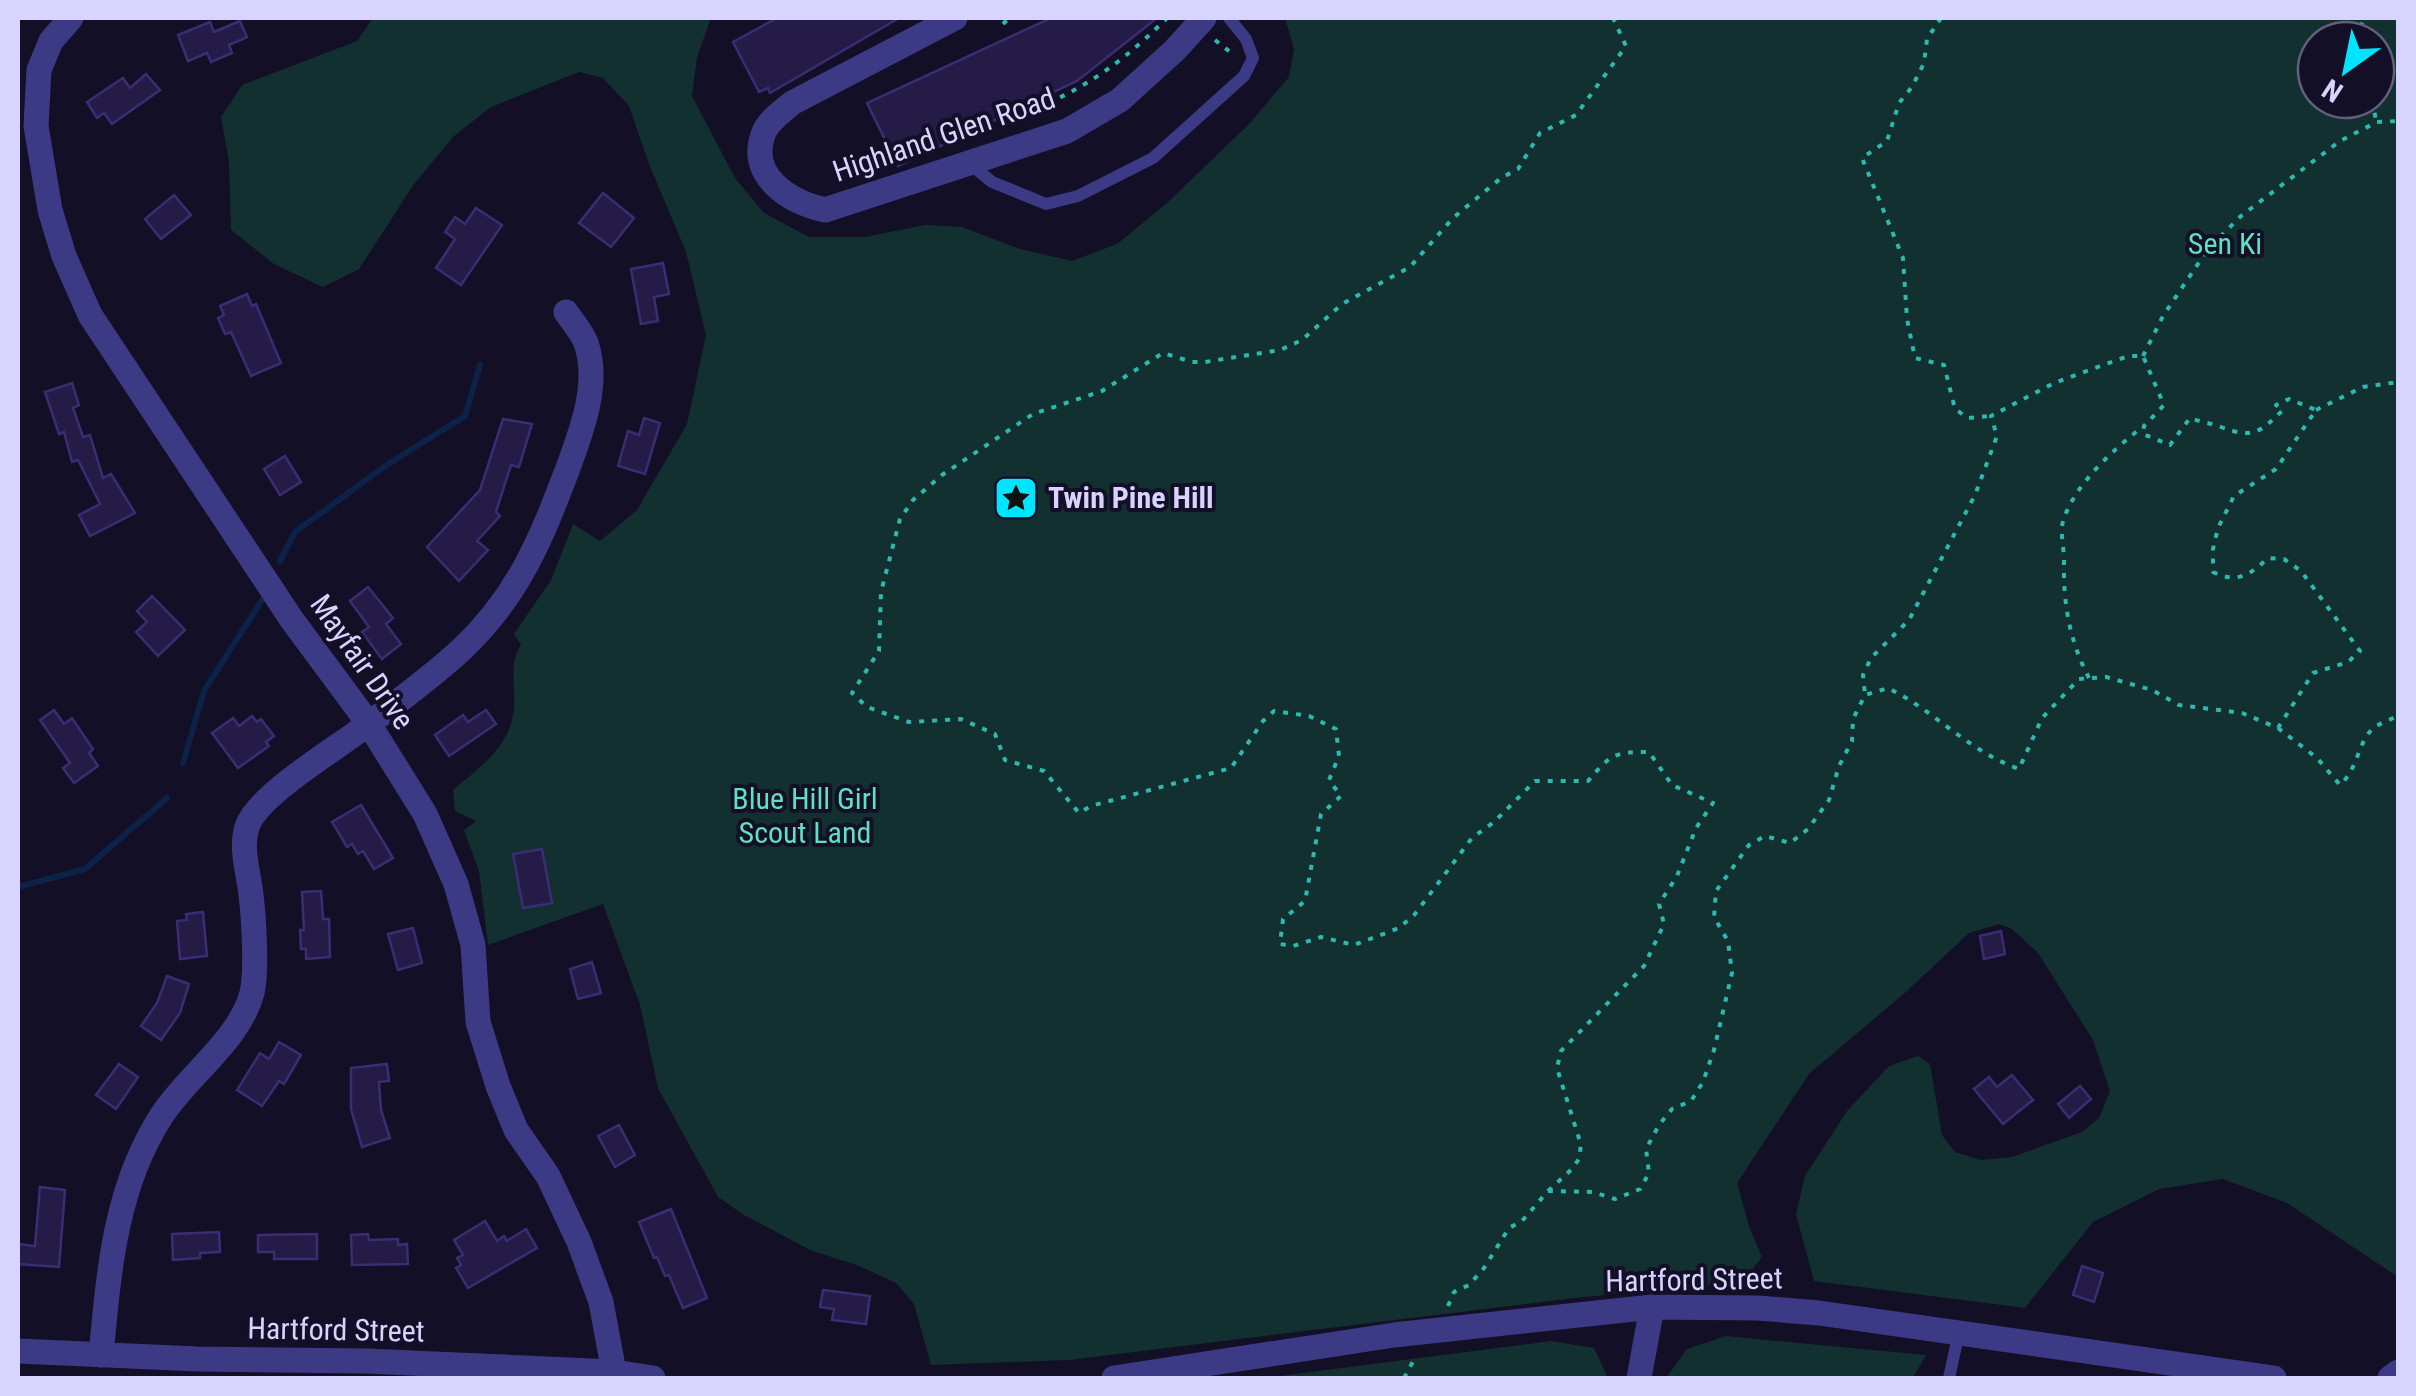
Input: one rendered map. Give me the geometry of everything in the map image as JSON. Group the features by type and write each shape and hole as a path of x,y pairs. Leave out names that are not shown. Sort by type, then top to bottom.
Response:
{"street":[{"name":"Mayfair Drive","path":"71,18 52,41 39,70 36,126 50,210 64,256 90,315 292,620 369,724 425,814 456,884 472,945 478,1022 516,1130 548,1176 579,1242 601,1302 614,1372"},
{"name":"Highland Glen Road","path":"955,18 792,102 764,132 760,162 774,188 799,204 825,210 1067,131 1120,100 1204,18"},
{"path":"102,1355 111,1249 124,1196 142,1149 163,1113 232,1029 251,996 256,966 245,859 247,827 260,806 462,648 517,584 538,546 578,440 593,376 586,340 566,312"},
{"path":"1639,1378 1652,1306"},
{"name":"Hartford Street","path":"1114,1378 1432,1331 1652,1306 1758,1308 1959,1332 2274,1378"},
{"name":"Hartford Street","path":"18,1352 102,1355 197,1369 366,1360 526,1374 614,1372 653,1378"},
{"path":"2390,1378 2398,1372"}],"lane":[{"path":"967,162 992,182 1046,204 1078,196 1153,158 1244,76 1253,58 1246,40 1229,18"},
{"path":"1949,1378 1959,1332"}],"path":[{"path":"1003,24 1009,18"},
{"path":"988,128 1085,87 1167,18"},
{"path":"1432,1331 1454,1292 1469,1284 1484,1268 1508,1228 1522,1220 1579,1159 1581,1145 1557,1068 1561,1051 1644,966 1664,924 1658,904 1677,876 1696,828 1713,804 1672,785 1649,752 1618,752 1588,782 1535,780 1494,822 1472,838 1415,914 1399,928 1354,945 1321,937 1293,946 1280,944 1283,918 1305,901 1321,814 1341,796 1328,780 1339,756 1336,730 1324,722 1274,711 1231,768 1091,806 1079,813 1044,772 1005,760 995,734 961,719 909,722 867,708 852,693 879,651 878,610 900,519 926,487 1033,414 1102,391 1162,352 1192,362 1280,350 1316,330 1342,304 1410,266 1453,218 1501,178 1518,169 1540,133 1576,115 1595,92 1626,46 1613,18"},
{"path":"1941,18 1927,39 1924,63 1899,103 1886,141 1862,158 1903,258 1906,319 1915,358 1944,365 1955,410 1968,418 1991,416 2054,383 2128,356 2143,356"},
{"path":"2089,678 2069,627 2062,588 2062,524 2078,492 2124,441 2164,405 2143,356 2163,316 2208,248 2306,164 2377,122 2398,120"},
{"path":"2278,728 2313,673 2348,662 2360,651 2301,571 2284,559 2268,558 2248,576 2226,579 2213,572 2218,528 2234,496 2276,469 2316,410 2363,387 2398,382"},
{"path":"2144,426 2144,434 2170,445 2190,418 2239,435 2257,432 2283,410 2276,405 2289,399 2316,410"},
{"path":"1548,1191 1581,1191 1616,1199 1640,1188 1649,1173 1646,1149 1658,1125 1672,1109 1690,1101 1703,1082 1732,973 1728,941 1714,917 1716,891 1749,845 1765,836 1790,843 1808,829 1829,800 1839,766 1852,741 1853,719 1865,695 1863,675 1871,658 1909,620 1975,495 1996,436 1991,416"},
{"path":"1865,695 1888,688 1897,692 1990,758 2019,769 2042,718 2079,679 2106,677 2152,690 2180,705 2242,713 2278,728 2316,758 2340,785 2352,774 2374,728 2398,715"}],"green space":[{"path":"373,18 711,18 697,57 692,96 735,178 764,213 809,237 865,237 925,225 962,227 1020,249 1072,261 1117,244 1167,203 1249,124 1289,77 1294,49 1285,18 2398,18 2398,1277 2287,1203 2223,1179 2159,1189 2093,1222 2025,1308 1814,1281 1796,1214 1805,1176 1847,1111 1889,1066 1918,1056 1930,1064 1942,1135 1955,1152 1980,1160 2012,1157 2082,1132 2099,1118 2110,1091 2093,1040 2038,953 2012,929 1999,924 1969,933 1809,1074 1737,1183 1762,1257 1742,1282 1574,1298 1069,1360 931,1365 914,1304 896,1283 812,1251 718,1197 658,1088 640,1005 603,904 488,945 479,871 464,830 476,821 455,811 453,790 492,755 512,722 513,676 521,645 514,634 551,580 573,524 600,541 637,510 687,424 706,335 686,252 629,106 603,78 579,72 491,107 454,136 414,184 359,269 323,287 274,264 231,230 229,162 221,117 242,85 357,41"},
{"path":"1726,1336 1926,1355 1913,1378 1666,1378 1687,1349"},
{"path":"1551,1341 1594,1348 1608,1378 1265,1378"}],"building":[{"path":"777,18 899,18 770,93 768,88 759,92 733,42"},
{"path":"1051,18 1157,18 1077,81 898,166 867,103"},
{"path":"240,21 247,37 229,45 232,53 211,62 207,53 188,61 178,35 210,22 214,32"},
{"path":"146,74 160,90 112,124 104,113 97,118 87,102 123,78 130,88"},
{"path":"603,193 634,218 611,247 579,223"},
{"path":"174,195 191,215 161,239 145,219"},
{"path":"476,208 502,225 461,285 436,268 455,239 445,232 455,217 465,224"},
{"path":"663,263 669,294 654,297 658,321 641,324 631,269"},
{"path":"247,294 252,306 256,304 281,363 251,376 231,332 225,334 218,318 224,315 220,306"},
{"path":"72,383 79,405 73,408 83,437 90,435 103,478 111,474 135,513 90,536 79,515 100,504 78,460 72,462 64,432 59,434 45,392"},
{"path":"644,418 660,423 645,474 618,466 628,431 639,435"},
{"path":"503,419 532,424 519,467 511,465 496,512 500,516 477,541 488,550 459,581 427,547 480,490"},
{"path":"285,456 301,482 280,495 264,469"},
{"path":"368,587 393,618 386,624 401,644 382,659 362,632 369,627 350,601"},
{"path":"152,596 185,630 158,656 136,632 147,622 137,611"},
{"path":"54,710 64,724 72,718 93,749 89,753 98,766 74,783 63,768 70,763 40,720"},
{"path":"486,710 496,724 449,756 435,735 463,715 468,722"},
{"path":"252,716 257,722 261,719 274,736 266,742 269,746 238,768 212,733 233,718 239,726"},
{"path":"361,805 393,858 374,869 363,851 358,854 352,844 347,847 332,822"},
{"path":"542,849 552,903 523,908 513,854"},
{"path":"321,891 323,919 329,919 330,957 306,959 306,949 301,949 302,892"},
{"path":"203,912 207,956 180,959 177,921 187,920 186,914"},
{"path":"413,928 422,963 398,970 388,934"},
{"path":"2001,931 2005,954 1984,959 1980,936"},
{"path":"592,962 601,993 578,999 570,969"},
{"path":"167,976 189,984 180,1013 161,1040 141,1026 157,1003"},
{"path":"279,1042 301,1055 284,1084 279,1081 262,1106 237,1090 260,1053 269,1059"},
{"path":"119,1064 138,1077 116,1109 96,1095"},
{"path":"387,1064 389,1081 379,1082 381,1110 390,1138 362,1147 351,1109 351,1068"},
{"path":"2012,1075 2033,1100 2003,1124 1974,1089 1989,1077 1997,1087"},
{"path":"2080,1086 2091,1099 2069,1118 2058,1104"},
{"path":"619,1125 635,1155 615,1167 598,1136"},
{"path":"40,1187 65,1190 59,1267 18,1264 18,1244 35,1246"},
{"path":"671,1209 707,1298 683,1308 669,1275 665,1276 657,1257 654,1258 639,1222"},
{"path":"485,1221 497,1241 504,1236 507,1241 526,1229 537,1248 468,1288 456,1268 461,1265 457,1258 463,1255 454,1240"},
{"path":"219,1232 220,1252 173,1260 172,1234"},
{"path":"317,1234 317,1259 274,1259 274,1252 258,1252 258,1235"},
{"path":"368,1234 369,1240 398,1239 398,1245 407,1244 408,1264 352,1265 351,1235"},
{"path":"2082,1266 2103,1273 2094,1302 2073,1295"},
{"path":"823,1290 870,1296 866,1324 832,1320 834,1309 820,1307"}],"waterway":[{"path":"280,561 295,532 385,466 465,416 480,365"},
{"path":"183,763 204,691 262,600"},
{"path":"18,887 85,869 167,798"}],"place":[{"name":"Twin Pine Hill","path":"1016,498"}],"park label":[{"name":"Sen Ki","path":"2225,244"},
{"name":"Blue Hill Girl Scout Land","path":"805,816"}]}
